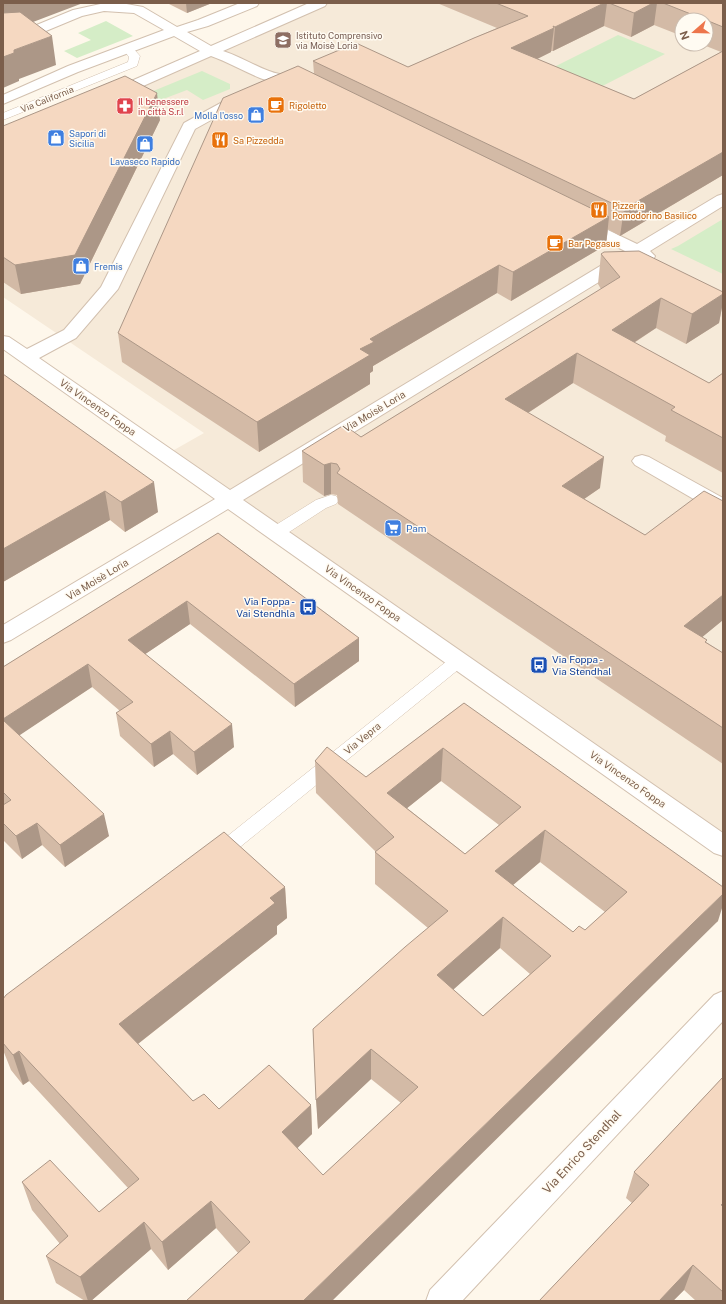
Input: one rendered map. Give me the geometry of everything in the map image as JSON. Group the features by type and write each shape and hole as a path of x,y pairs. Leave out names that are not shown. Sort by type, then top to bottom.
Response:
{"street":[{"name":"Via California","path":"3,100 74,69 156,37 175,32 252,3"},
{"path":"95,102 320,3"},
{"path":"3,37 24,35 91,9 133,6 175,32 210,51 228,57 265,75 287,80 315,94"},
{"path":"26,357 70,334 108,289 189,126 259,88 267,81 265,75"},
{"name":"Via Moisè Loria","path":"3,635 230,499 723,199"},
{"path":"569,218 662,263"},
{"name":"Via Vincenzo Foppa","path":"4,344 26,357 230,499 458,661 723,846"},
{"path":"642,461 723,507"},
{"name":"Via Enrico Stendhal","path":"442,1301 723,1003"}],"lane":[{"name":"Via California","path":"3,117 133,64 135,56 128,49"},
{"path":"277,532 331,500"},
{"name":"Via Vepra","path":"211,860 458,661"}],"shaded area":[{"path":"319,3 723,3 723,838 167,454 204,433 3,297 3,142"}],"green space":[{"path":"106,21 133,36 77,58 64,51 91,40 78,33"},
{"path":"618,35 665,54 579,98 532,78"},
{"path":"202,71 230,84 230,89 203,100 187,90 158,101 146,94"},
{"path":"723,219 723,274 671,249 678,246"}],"building":[{"path":"496,3 604,3 555,27 553,26 554,28 511,48 634,99 723,51 723,152 624,209 313,61 356,43 408,67 528,16"},
{"path":"609,3 653,3 634,13"},
{"path":"663,3 723,3 723,27 714,23 714,12 686,12"},
{"path":"20,12 52,36 14,50 14,53 3,57 3,13"},
{"path":"298,66 609,217 513,272 499,265 370,339 374,342 360,349 370,355 257,422 118,333 223,98"},
{"path":"125,76 157,93 75,255 15,265 3,257 3,126"},
{"path":"639,251 723,292 723,294 692,314 661,298 612,330 709,383 723,373 723,438 671,410 675,407 577,353 505,399 604,457 562,486 645,535 704,491 723,501 723,595 684,626 707,640 705,642 723,653 723,728 337,473 340,469 337,464 331,463 324,465 302,451 344,425 361,437 620,277 601,254 604,252"},
{"path":"3,374 154,482 121,502 105,491 3,549"},
{"path":"218,533 359,638 294,684 187,601 128,640 232,724 194,752 170,731 151,744 116,713 133,702 88,664 3,719 3,667"},
{"path":"464,703 723,887 723,894 303,1301 186,1301 250,1242 211,1201 162,1242 144,1222 80,1277 46,1256 68,1236 22,1182 50,1160 99,1212 139,1179 19,1051 13,1055 3,1043 3,999 6,995 224,832 285,887 270,898 275,903 119,1024 193,1101 204,1094 219,1109 269,1065 311,1105 282,1132 323,1175 418,1087 371,1049 316,1100 313,1029 448,911 375,852 394,837 315,761 327,747 366,777","holes":["443,748 521,807 465,854 387,793","545,830 627,892 585,930 579,926 573,932 495,871","503,917 551,956 483,1016 437,975"]},
{"path":"3,720 104,814 60,845 37,823 16,836 3,823 3,805 11,800 3,792"},
{"path":"723,1077 723,1203 721,1205 723,1206 723,1292 693,1265 659,1301 539,1301 649,1185 634,1172"}],"place":[{"name":"Istituto Comprensivo via Moisè Loria","path":"283,40"},
{"name":"Rigoletto","path":"276,105"},
{"name":"Il benessere in città S.r.l","path":"125,106"},
{"name":"Molla l'osso","path":"256,115"},
{"name":"Sapori di Sicilia","path":"56,138"},
{"name":"Sa Pizzedda","path":"220,140"},
{"name":"Lavaseco Rapido","path":"145,144"},
{"name":"Pizzeria Pomodorino Basilico","path":"599,210"},
{"name":"Bar Pegasus","path":"555,243"},
{"name":"Fremis","path":"81,266"},
{"name":"Pam","path":"393,528"},
{"name":"Via Foppa - Vai Stendhla","path":"308,607"},
{"name":"Via Foppa - Via Stendhal","path":"539,665"}]}
